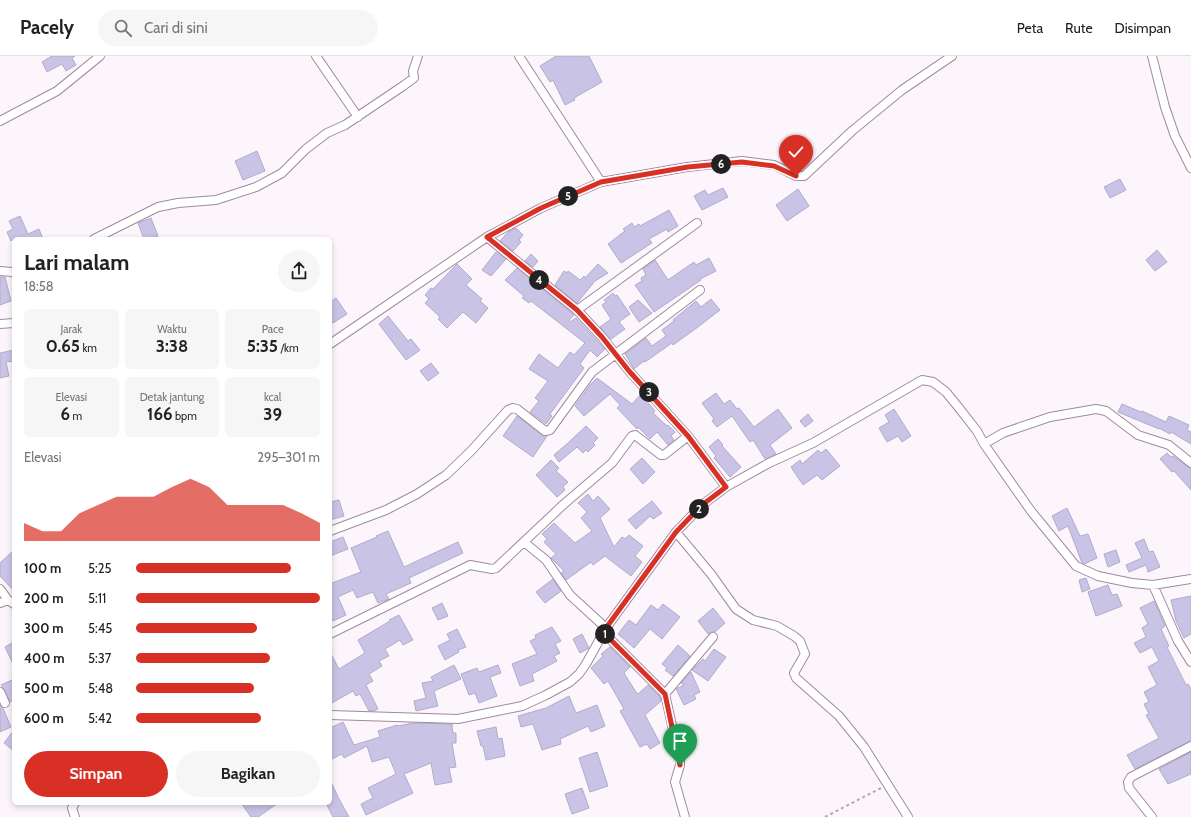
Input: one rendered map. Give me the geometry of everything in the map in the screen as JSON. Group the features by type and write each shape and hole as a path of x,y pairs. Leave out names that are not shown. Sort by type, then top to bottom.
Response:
{"street":[{"path":"0,121 57,91 100,56"},
{"path":"316,56 358,116"},
{"path":"98,237 158,207 178,203 216,200 256,187 282,173 306,149 327,133 345,125 414,78 414,71 418,56"},
{"path":"519,56 601,182"},
{"path":"332,343 487,237 541,208 601,182 688,167 742,162 774,166 796,176 804,176 852,131 902,90 952,56"},
{"path":"1152,56 1165,107 1175,136 1191,168"},
{"path":"577,310 697,223"},
{"path":"487,237 577,310 602,337 629,371 688,436 726,487"},
{"path":"0,271 12,272"},
{"path":"332,530 386,510 417,494 446,475 471,451 508,410 513,408 517,409 545,431 550,430 592,372 700,290"},
{"path":"0,324 12,323"},
{"path":"332,715 458,719 522,706 570,682 586,664 605,630 676,532 702,505 726,487 770,463 814,443 922,380 933,382 946,392 977,431 984,444 1031,510 1076,566 1098,576 1132,583 1153,585 1191,579"},
{"path":"984,444 1003,433 1050,417 1096,409 1106,411 1138,435 1169,445 1191,463"},
{"path":"332,633 470,565 492,569 496,568 564,504 612,463 632,436 635,435 661,455 664,455 688,436"},
{"path":"676,532 711,574 736,609 753,620 777,626 800,641 805,654 794,672 796,678 839,716 864,747 908,817"},
{"path":"524,542 546,560 570,595 665,694 680,761 675,782 685,817"},
{"path":"1153,585 1178,641 1191,662"},
{"path":"0,589 7,602"},
{"path":"665,694 713,636"},
{"path":"0,692 5,703"},
{"path":"1152,817 1129,788 1128,782 1132,777 1191,746"},
{"path":"74,805 72,808 75,817"}],"path":[{"path":"825,817 888,785"}],"building":[{"path":"52,56 75,56 72,58 76,65 66,71 62,64 47,72 42,62"},
{"path":"556,56 589,56 602,82 565,105 553,80 550,82 540,66"},
{"path":"257,151 265,171 243,180 235,161"},
{"path":"1120,179 1126,190 1110,198 1104,187"},
{"path":"723,188 728,197 702,210 694,196 705,190 708,195"},
{"path":"798,189 809,206 787,221 776,205"},
{"path":"669,210 678,226 668,232 667,229 649,239 652,243 621,263 608,244 625,231 623,229 632,223 634,227 639,224 640,226"},
{"path":"20,216 28,234 39,229 42,237 12,237 11,241 7,232 13,229 9,221"},
{"path":"151,218 158,236 143,237 138,223"},
{"path":"516,228 523,235 519,240 521,242 513,251 500,241 508,232"},
{"path":"1157,250 1167,262 1155,271 1146,260"},
{"path":"496,252 506,259 491,276 482,270"},
{"path":"531,254 538,261 533,267 525,261"},
{"path":"709,258 716,271 700,279 701,280 654,312 635,285 642,281 641,278 646,275 643,269 655,260 668,280 694,262 696,265"},
{"path":"457,264 472,279 466,285 482,299 480,301 488,308 476,323 463,312 447,328 438,319 440,317 425,303 429,299 425,295 431,288 433,289"},
{"path":"598,264 608,273 595,281 577,303 555,285 564,271 567,273 568,271 580,280 584,276 585,278"},
{"path":"517,268 573,314 574,315 569,320 570,322 576,318 605,349 597,357 590,350 580,364 584,368 550,414 552,416 546,424 530,412 539,401 535,398 548,381 529,369 539,354 558,368 570,352 574,355 585,343 531,301 529,303 522,298 524,296 505,280"},
{"path":"0,277 5,277 11,301 0,305"},
{"path":"613,293 615,296 617,295 630,314 619,322 625,329 611,339 600,327 611,319 602,305 606,302 604,300"},
{"path":"336,298 347,314 333,323 332,321 332,301"},
{"path":"711,299 720,310 673,345 672,343 634,369 625,354 646,338 652,346 666,336 662,330 696,301 701,307"},
{"path":"638,300 652,313 639,322 629,307"},
{"path":"388,316 408,341 411,339 420,350 406,360 379,324"},
{"path":"12,350 12,361 6,362 9,376 0,378 0,353"},
{"path":"431,363 439,373 428,381 420,371"},
{"path":"597,378 632,404 641,394 655,411 653,413 675,432 671,436 674,440 668,445 657,432 650,439 638,427 637,429 617,408 620,405 610,394 584,416 575,406"},
{"path":"716,393 724,404 730,400 737,409 739,408 754,427 778,409 792,428 770,445 776,454 765,459 753,440 750,442 732,416 717,427 712,421 714,419 702,403"},
{"path":"1122,404 1166,422 1169,416 1189,425 1187,430 1191,432 1191,444 1171,432 1170,434 1159,428 1118,412"},
{"path":"894,409 911,436 902,442 898,436 887,442 879,428 889,422 885,415"},
{"path":"808,414 813,421 805,427 800,421"},
{"path":"517,416 542,435 547,436 533,457 503,436"},
{"path":"586,426 598,438 593,443 595,445 588,452 586,450 583,453 577,447 559,462 554,455"},
{"path":"718,439 723,445 722,446 741,467 730,477 714,458 716,456 709,447"},
{"path":"826,449 840,466 822,480 817,475 803,485 791,467 800,460 802,464 818,450 821,453"},
{"path":"1167,453 1171,457 1173,456 1191,468 1191,490 1174,471 1172,472 1160,459"},
{"path":"642,458 655,472 643,484 630,469"},
{"path":"551,460 559,468 556,471 568,482 563,487 565,490 557,497 536,475"},
{"path":"588,494 593,501 598,496 610,509 600,518 614,547 622,537 625,539 629,535 643,546 635,556 642,562 631,576 605,556 593,565 591,562 566,580 561,573 564,571 551,558 556,554 544,542 547,539 542,534 554,523 575,543 592,531 581,518 587,512 578,503"},
{"path":"339,500 344,516 332,519 332,502"},
{"path":"652,501 662,513 653,519 650,516 636,529 628,520"},
{"path":"1067,508 1080,536 1088,534 1097,558 1084,564 1082,563 1068,526 1059,531 1052,516"},
{"path":"388,531 404,567 458,542 463,553 409,578 411,583 386,594 389,599 378,603 373,592 357,598 353,590 338,597 346,615 333,621 332,583 361,572 351,548 377,537 376,536"},
{"path":"343,537 348,549 332,555 332,541"},
{"path":"1144,539 1149,552 1153,551 1160,567 1148,572 1146,565 1129,572 1126,565 1142,558 1135,543"},
{"path":"1116,550 1120,562 1108,567 1104,554"},
{"path":"12,552 12,589 0,576 0,563"},
{"path":"1086,578 1090,589 1082,592 1079,580"},
{"path":"553,579 561,591 545,603 536,592"},
{"path":"1108,585 1112,595 1117,594 1122,606 1096,616 1088,592"},
{"path":"1191,596 1191,634 1184,638 1176,621 1171,600"},
{"path":"1154,601 1165,626 1161,629 1169,646 1167,647 1186,685 1188,684 1191,689 1191,741 1135,769 1127,755 1159,738 1146,715 1149,714 1144,704 1149,702 1144,692 1157,685 1148,667 1159,661 1152,647 1140,653 1134,643 1146,637 1142,628 1148,624 1140,608"},
{"path":"442,603 448,616 438,620 432,608"},
{"path":"663,604 680,617 662,639 650,629 634,648 618,634 629,620 636,625 651,605 658,610"},
{"path":"713,608 725,623 715,632 708,634 698,621"},
{"path":"399,615 413,640 403,645 400,640 385,649 389,656 379,661 382,666 369,674 373,681 366,685 378,709 369,711 360,694 356,696 353,691 332,703 332,656 339,669 365,653 358,640 390,621 389,620"},
{"path":"552,627 561,641 555,644 560,653 554,656 557,661 532,674 534,681 520,686 512,664 537,654 530,641 536,638 535,635"},
{"path":"457,629 466,647 458,650 459,652 445,660 438,646 450,640 447,634"},
{"path":"582,634 589,648 580,653 573,639"},
{"path":"12,643 12,662 5,647"},
{"path":"678,645 690,656 673,676 665,670 667,668 662,664"},
{"path":"610,647 630,667 624,673 638,694 648,685 660,697 661,701 645,715 660,743 650,749 647,744 640,747 620,711 624,709 608,681 604,684 591,668 603,656 601,654"},
{"path":"714,649 726,657 708,681 692,670 703,659 705,661"},
{"path":"454,665 461,679 434,691 438,706 416,711 414,701 426,698 422,683 433,681 431,677"},
{"path":"498,665 501,673 490,677 497,696 479,703 475,693 469,695 461,674 477,668 479,672"},
{"path":"691,672 700,692 694,695 696,699 684,705 676,689 684,685 681,683"},
{"path":"12,680 12,701 10,702 1,685"},
{"path":"569,696 576,713 597,705 605,726 591,732 588,726 560,739 561,744 542,750 533,724 521,727 518,716 546,708"},
{"path":"0,705 3,708 11,727 0,732"},
{"path":"343,722 354,745 380,737 378,731 397,725 413,723 452,724 453,733 456,733 456,743 452,743 456,767 449,768 452,782 435,785 431,763 404,774 413,793 366,815 361,804 373,798 368,788 396,774 389,757 372,762 367,746 344,758 342,754 332,759 332,727"},
{"path":"496,727 498,739 502,738 505,756 486,760 483,746 481,746 477,731"},
{"path":"12,733 12,749 4,743"},
{"path":"597,752 608,786 590,792 579,758"},
{"path":"1191,752 1191,774 1168,784 1159,769"},
{"path":"332,784 349,817 333,817 327,805 332,805"},
{"path":"582,788 589,808 572,814 565,794"},
{"path":"242,805 275,805 258,817 251,817"}],"route":[{"path":"680,765 665,694 604,633 606,628 676,532 702,505 726,487 688,436 629,371 602,337 577,310 487,237 541,208 601,182 688,167 742,162 774,166 796,176"}]}
